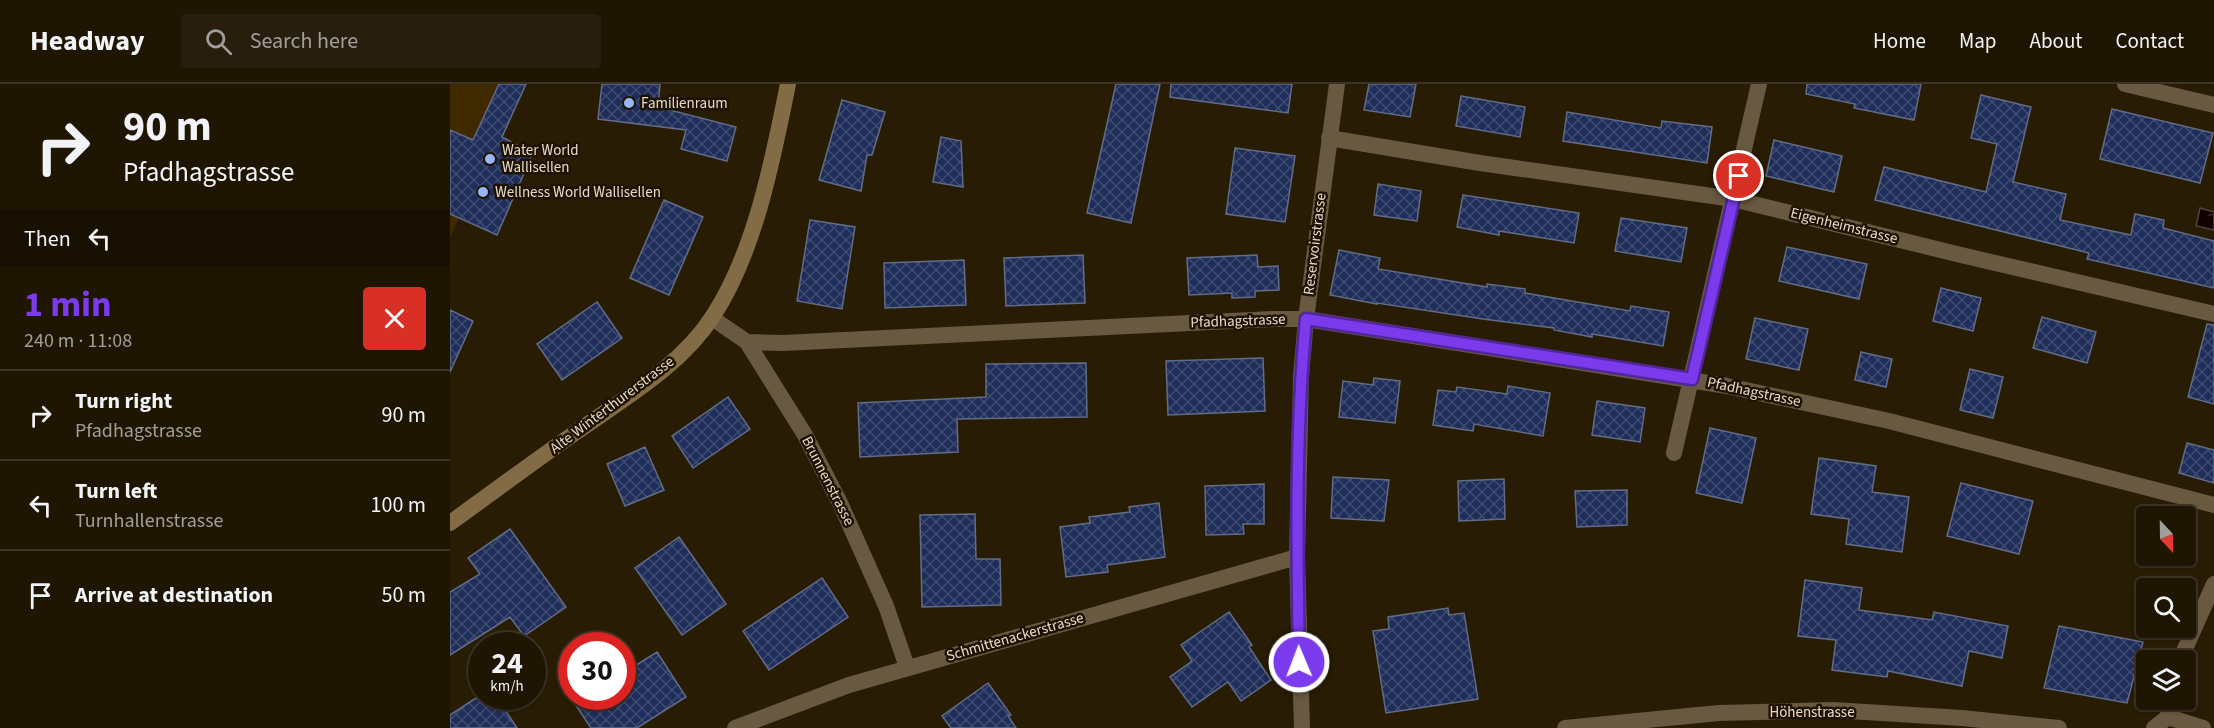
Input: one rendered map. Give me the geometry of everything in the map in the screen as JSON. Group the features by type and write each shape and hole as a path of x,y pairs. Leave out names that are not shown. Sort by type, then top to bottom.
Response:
{"main road":[{"name":"Alte Winterthurerstrasse","path":"450,523 648,382 690,345 712,318 733,282 748,244 788,84"}],"street":[{"name":"Reservoirstrasse","path":"1302,728 1298,557 1301,376 1306,319 1336,84"},
{"path":"1674,453 1759,84"},
{"path":"2125,84 2214,105"},
{"name":"Eigenheimstrasse","path":"1329,138 1480,163 1734,199 2214,314"},
{"name":"Brunnenstrasse","path":"712,318 747,342 805,435 840,503 886,606 908,667"},
{"name":"Pfadhagstrasse","path":"747,342 783,343 1306,319 1692,379 1889,422 2214,504"},
{"name":"Schmittenackerstrasse","path":"735,728 849,685 908,667 1298,557"},
{"path":"2184,650 2214,584"},
{"path":"2154,728 2168,717 2168,710"},
{"name":"Höhenstrasse","path":"1565,728 1719,713 1833,711 1962,717 2059,728"},
{"path":"2168,717 2203,728"}],"shaded area":[{"name":"Water World Wallisellen","path":"450,84 526,84 502,137 533,153 497,235 459,218 450,237"}],"water":[{"path":"2200,208 2214,212 2214,230 2196,226"}],"building":[{"name":"Water World Wallisellen","path":"499,84 526,84 502,137 533,153 497,235 450,214 450,130 473,140"},
{"path":"602,84 660,84 658,107 736,127 727,161 681,149 686,130 598,119"},
{"path":"1116,84 1160,84 1131,223 1087,213"},
{"path":"1171,84 1292,84 1288,113 1170,97"},
{"path":"1369,84 1416,84 1410,117 1364,110"},
{"path":"1807,84 1921,84 1914,120 1854,108 1855,104 1806,94"},
{"path":"1981,95 2031,107 2013,182 2066,194 2060,220 2131,235 2135,214 2164,220 2163,228 2214,241 2214,288 2087,259 2089,253 1875,200 1884,167 1986,192 1997,144 1971,138"},
{"path":"1461,96 1525,107 1520,137 1456,126"},
{"path":"842,100 885,112 872,155 867,155 861,191 819,180"},
{"path":"2112,109 2213,133 2200,183 2100,159"},
{"path":"1567,112 1661,128 1662,121 1712,127 1707,163 1563,141"},
{"path":"941,137 961,141 963,187 933,182"},
{"path":"1774,140 1842,156 1834,192 1766,176"},
{"path":"1235,148 1295,156 1285,222 1226,214"},
{"path":"1378,184 1421,191 1417,221 1374,215"},
{"path":"1463,195 1579,213 1574,243 1499,231 1499,235 1457,227"},
{"path":"664,200 703,217 669,295 630,278"},
{"path":"1621,218 1687,228 1681,262 1615,251"},
{"path":"810,220 855,227 842,309 797,301"},
{"path":"1787,247 1867,264 1859,299 1779,281"},
{"path":"1339,250 1380,258 1378,269 1487,287 1487,284 1525,289 1525,293 1630,311 1631,306 1669,312 1663,346 1592,334 1592,337 1554,330 1554,328 1377,304 1330,295"},
{"path":"1083,255 1085,303 1006,306 1004,258"},
{"path":"1257,255 1258,267 1278,266 1279,290 1255,291 1255,297 1232,298 1232,293 1189,295 1187,258"},
{"path":"964,260 966,305 885,308 884,263"},
{"path":"1941,288 1981,298 1973,331 1933,321"},
{"path":"597,302 622,338 562,380 537,344"},
{"path":"450,310 473,321 450,372"},
{"path":"2042,317 2096,332 2087,363 2033,348"},
{"path":"1755,318 1808,329 1799,370 1746,359"},
{"path":"2207,324 2214,325 2214,404 2188,397"},
{"path":"1861,352 1892,359 1886,387 1855,380"},
{"path":"1263,358 1265,411 1168,415 1166,361"},
{"path":"1086,363 1087,417 957,419 958,452 860,457 858,403 986,397 986,364"},
{"path":"1970,369 2003,377 1993,418 1960,410"},
{"path":"1374,378 1400,381 1395,423 1339,417 1343,381 1373,385"},
{"path":"1508,386 1550,393 1543,436 1474,424 1473,431 1433,425 1438,390 1456,392 1457,387 1507,394"},
{"path":"728,397 750,429 693,468 672,436"},
{"path":"1597,401 1645,408 1640,442 1592,435"},
{"path":"1710,428 1756,438 1742,503 1696,493"},
{"path":"2187,443 2214,450 2214,483 2179,473"},
{"path":"645,447 664,490 625,506 607,464"},
{"path":"1819,458 1876,466 1872,492 1909,497 1902,552 1846,544 1849,519 1811,514"},
{"path":"1333,477 1389,480 1384,521 1331,518"},
{"path":"1504,479 1505,519 1459,521 1458,481"},
{"path":"1961,483 2033,501 2019,554 1947,536"},
{"path":"1264,484 1264,524 1243,524 1244,534 1206,535 1205,486"},
{"path":"1627,490 1627,525 1577,527 1575,491"},
{"path":"1159,503 1165,557 1107,565 1108,572 1066,577 1060,527 1090,523 1089,517 1130,512 1129,507"},
{"path":"975,514 976,559 1000,559 1001,605 922,607 920,515"},
{"path":"510,529 566,607 530,632 521,632 510,617 486,632 468,632 468,644 450,655 450,592 480,574 468,558"},
{"path":"679,537 726,604 682,635 635,568"},
{"path":"822,578 848,617 769,670 743,631"},
{"path":"1805,580 1862,588 1859,610 1932,620 1934,612 2008,626 2002,658 1969,651 1962,686 1888,671 1887,677 1832,670 1836,640 1798,636"},
{"path":"1448,608 1449,615 1464,613 1478,699 1386,713 1373,631 1389,629 1388,617"},
{"path":"1229,612 1252,645 1249,647 1271,680 1241,701 1228,682 1192,707 1170,677 1192,661 1181,645"},
{"path":"2059,626 2143,642 2141,650 2136,650 2136,669 2127,703 2044,688"},
{"path":"657,652 686,697 637,728 591,728 579,710 636,710 636,665"},
{"path":"988,683 1011,715 1008,716 1016,728 951,728 942,716"},
{"path":"468,703 468,710 505,710 517,728 450,728 450,715"}],"place":[{"name":"Familienraum","path":"629,103"},
{"name":"Water World Wallisellen","path":"490,159"},
{"name":"Wellness World Wallisellen","path":"483,192"}],"route":[{"path":"1299,662 1300,416 1306,319 1692,379 1739,176"}]}
